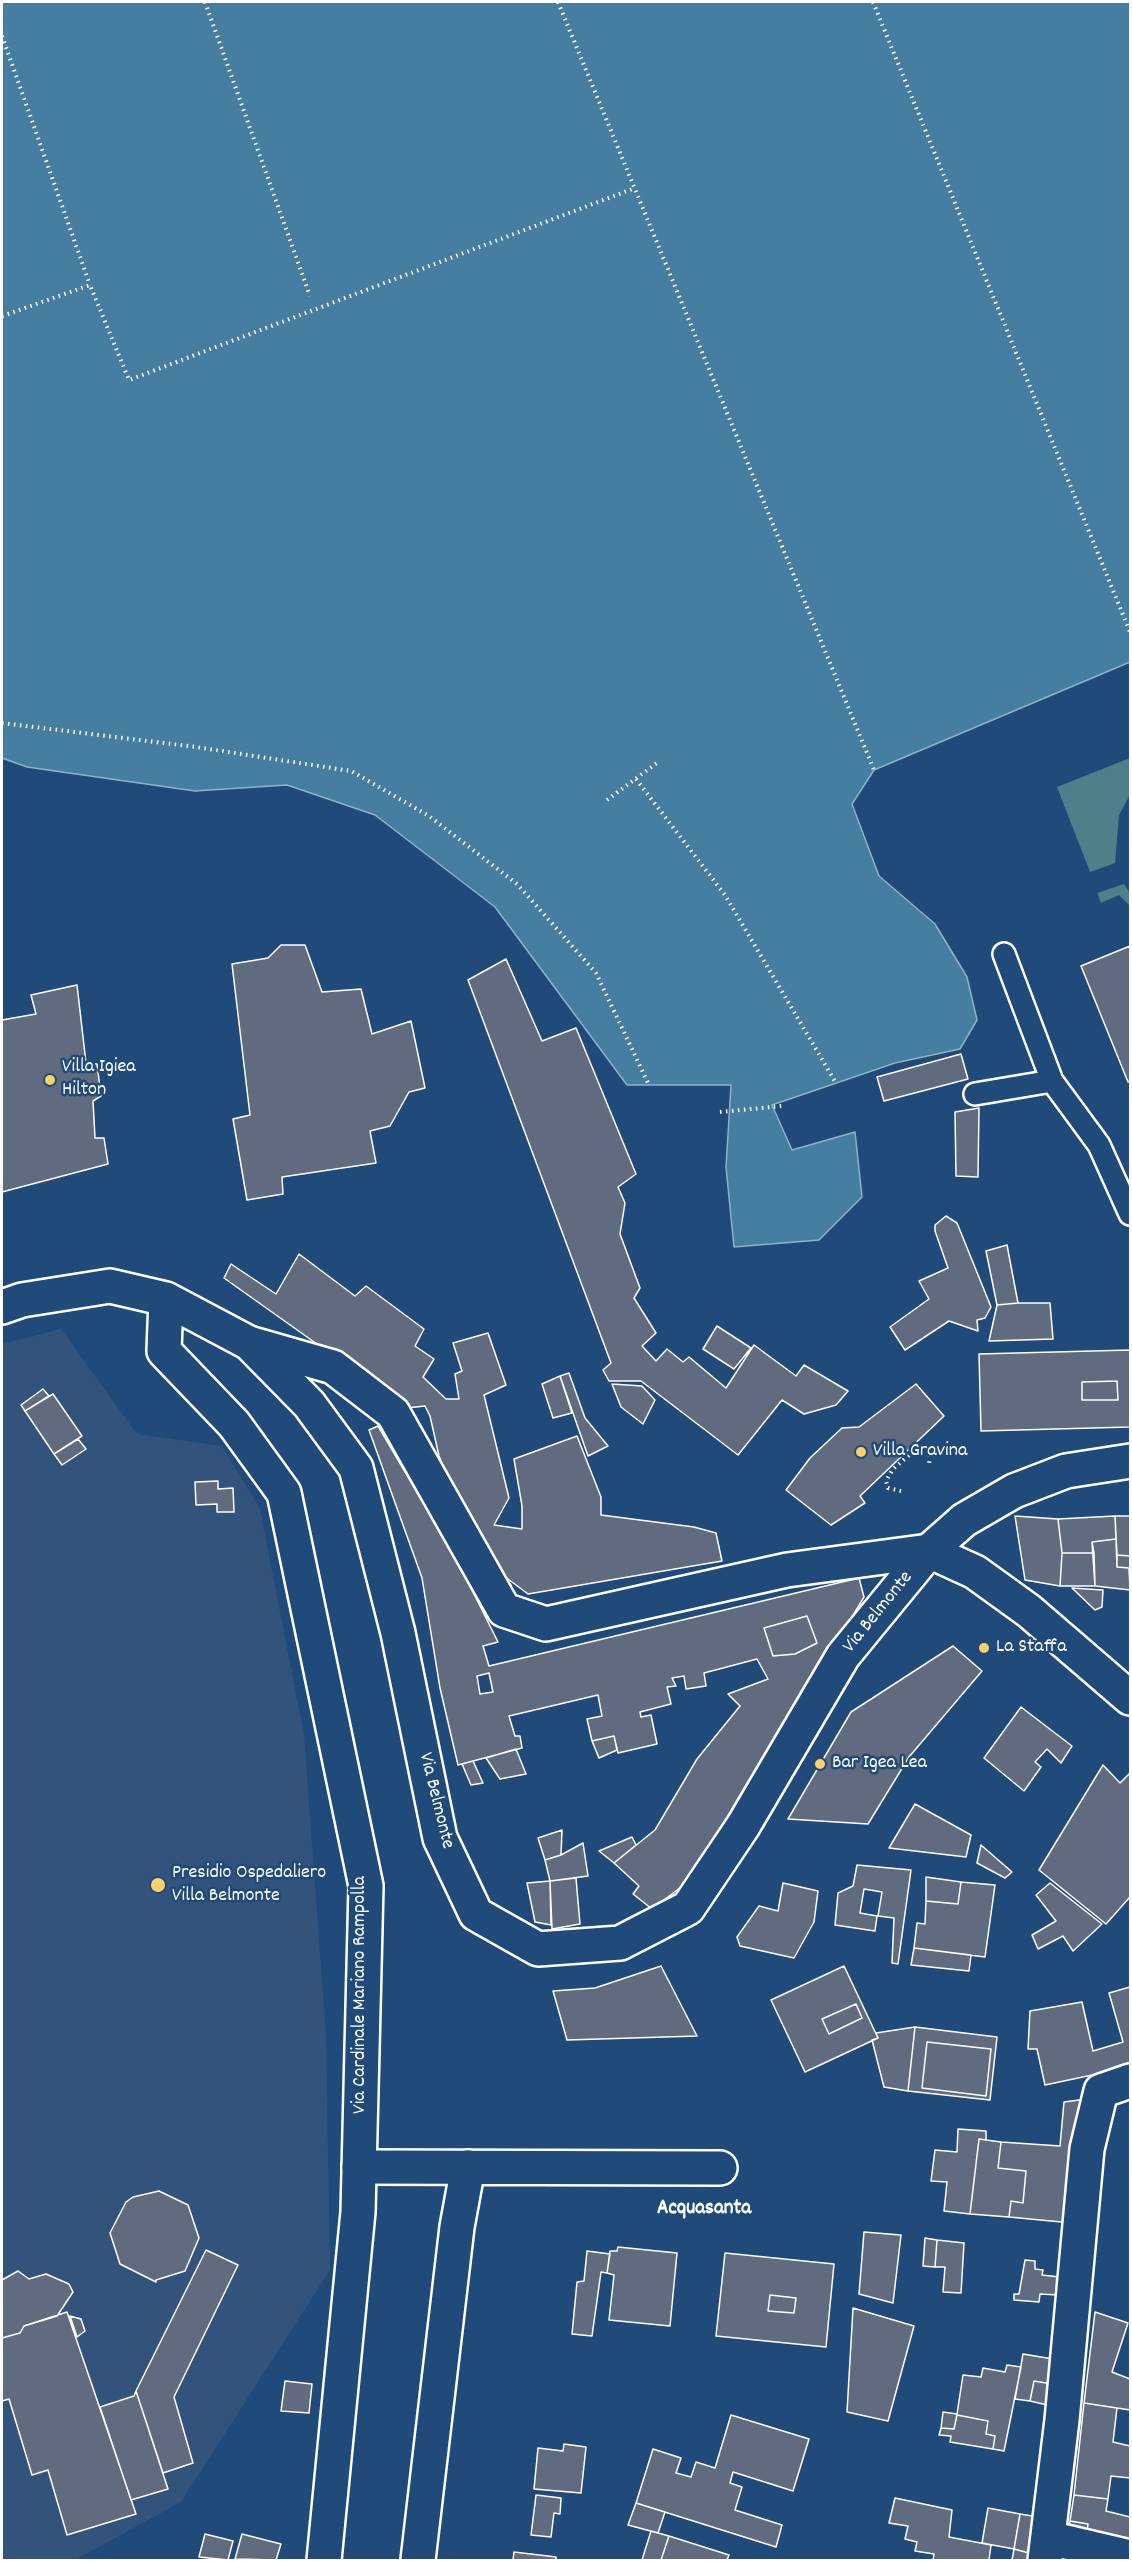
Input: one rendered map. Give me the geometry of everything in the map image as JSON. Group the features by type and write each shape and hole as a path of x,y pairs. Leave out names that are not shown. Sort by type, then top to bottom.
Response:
{"street":[{"name":"Via Belmonte","path":"2,1307 22,1300 110,1286 166,1299 249,1343 309,1404 356,1468 398,1633 440,1838 476,1914 538,1949 620,1943 688,1908 743,1826 843,1656 929,1551 964,1520 1014,1491 1066,1471 1131,1461"},
{"name":"Via Cardinale Mariano Rampolla","path":"166,1299 165,1351 234,1424 284,1493 366,1886 358,2212 324,2560"},
{"path":"249,1343 333,1367 393,1413 504,1610 546,1624 787,1570 929,1551 962,1563 1029,1611 1131,1698"},
{"path":"1131,2081 1101,2091 1087,2149 1047,2549 1131,2557"},
{"path":"359,2166 720,2168"},
{"path":"418,2560 457,2227 468,2167"}],"lane":[{"path":"1004,954 1052,1081 1099,1145 1131,1214"},
{"path":"975,1094 1052,1081"}],"path":[{"path":"206,2 310,296"},
{"path":"558,2 874,770"},
{"path":"873,2 1131,632"},
{"path":"2,36 90,285 129,380 635,188"},
{"path":"2,316 90,285"},
{"path":"2,723 196,747 351,771 429,816 517,884 596,973 649,1085"},
{"path":"607,800 657,764"},
{"path":"636,779 725,896 836,1083"},
{"path":"720,1112 782,1106"},
{"path":"902,1491 888,1488 886,1481 892,1469 915,1450 923,1447 930,1452 929,1465"}],"shaded area":[{"path":"2,2 1130,2 1130,662 874,770 852,804 879,876 935,924 967,977 977,1020 960,1049 895,1063 772,1105 792,1150 855,1132 862,1197 819,1240 734,1247 726,1167 731,1085 627,1085 495,907 375,815 287,785 195,791 27,767 2,758"},
{"name":"Presidio Ospedaliero Villa Belmonte","path":"61,1329 137,1434 222,1446 260,1509 304,1735 326,2035 330,2270 181,2502 75,2560 2,2560 2,1344"}],"green space":[{"path":"1130,758 1130,795 1119,815 1115,863 1090,872 1057,787"},
{"path":"1124,884 1130,893 1130,906 1119,895 1101,903 1097,893"}],"building":[{"path":"281,945 305,945 322,992 361,989 372,1034 411,1021 425,1088 409,1092 390,1126 370,1131 376,1163 282,1177 283,1194 247,1200 233,1119 250,1115 232,964 268,958"},
{"path":"1130,946 1130,1081 1128,1082 1081,966"},
{"path":"506,959 542,1041 576,1028 636,1174 618,1187 625,1203 620,1234 640,1288 634,1298 656,1333 642,1346 656,1361 667,1349 683,1362 689,1357 726,1388 754,1345 796,1376 804,1365 848,1391 836,1405 804,1414 782,1400 738,1455 641,1381 609,1381 603,1370 611,1363 468,980"},
{"name":"Villa Igiea Hilton","path":"77,985 86,1063 97,1064 101,1096 93,1101 95,1138 104,1138 108,1164 2,1192 2,1020 36,1014 31,995"},
{"path":"961,1054 968,1079 884,1101 877,1077"},
{"path":"979,1108 978,1177 956,1176 955,1112"},
{"path":"946,1216 957,1223 991,1307 985,1318 977,1320 978,1331 949,1321 905,1350 890,1327 929,1299 919,1281 948,1268 935,1231 935,1225"},
{"path":"1007,1245 1018,1303 997,1305 986,1251"},
{"path":"299,1254 355,1296 366,1286 424,1329 415,1346 434,1359 423,1377 446,1399 459,1399 455,1374 462,1371 453,1343 488,1333 506,1385 484,1395 509,1498 494,1525 522,1529 522,1506 514,1459 577,1436 601,1497 601,1515 694,1527 716,1533 722,1561 528,1594 496,1570 467,1525 439,1456 430,1416 425,1406 407,1408 224,1278 231,1264 276,1294"},
{"path":"1050,1303 1053,1339 989,1341 997,1305"},
{"path":"717,1326 751,1348 734,1369 703,1349"},
{"path":"1130,1350 1130,1427 981,1431 979,1354","holes":["1117,1381 1118,1400 1082,1400 1082,1382"]},
{"path":"569,1373 585,1418 608,1446 588,1456 560,1376"},
{"path":"560,1376 572,1413 553,1418 542,1384"},
{"path":"1117,1381 1118,1400 1082,1400 1082,1382"},
{"path":"612,1384 642,1386 655,1400 643,1424 621,1407"},
{"name":"Villa Gravina","path":"916,1384 944,1416 860,1496 865,1503 831,1525 786,1490 810,1458 842,1428 859,1427"},
{"path":"43,1389 49,1396 25,1411 21,1405"},
{"path":"53,1394 82,1436 54,1454 25,1411"},
{"path":"378,1426 456,1558 498,1642 483,1646 489,1666 859,1578 864,1597 744,1799 685,1884 652,1909 633,1894 639,1886 614,1863 655,1830 697,1759 740,1706 728,1694 768,1679 757,1659 704,1673 706,1686 686,1689 684,1676 672,1678 676,1686 667,1687 671,1704 640,1712 641,1717 651,1715 657,1744 618,1753 614,1736 592,1741 587,1719 602,1716 598,1695 509,1716 515,1736 520,1736 522,1748 458,1765 440,1688 422,1578 369,1430","holes":["807,1616 817,1643 795,1654 773,1656 764,1628","489,1673 493,1692 480,1694 477,1676"]},
{"path":"78,1439 86,1449 62,1465 54,1454"},
{"path":"218,1481 218,1489 233,1488 234,1512 217,1512 217,1504 196,1505 195,1482"},
{"path":"1015,1516 1058,1519 1062,1553 1060,1586 1025,1580"},
{"path":"1115,1516 1130,1516 1130,1556 1117,1555"},
{"path":"1115,1516 1116,1539 1092,1542 1094,1553 1062,1553 1058,1519"},
{"path":"1116,1539 1117,1567 1129,1568 1130,1590 1095,1586 1092,1542"},
{"path":"1062,1553 1094,1553 1095,1586 1060,1586"},
{"path":"1117,1555 1130,1556 1130,1580 1129,1568 1117,1567"},
{"path":"1072,1588 1103,1590 1102,1607 1095,1610"},
{"path":"807,1616 817,1643 795,1654 773,1656 764,1628"},
{"path":"953,1646 982,1671 909,1757 868,1824 788,1819 851,1712"},
{"path":"1021,1707 1072,1746 1061,1763 1047,1749 1035,1762 1041,1767 1024,1791 984,1758"},
{"path":"614,1736 617,1750 599,1758 592,1741"},
{"path":"516,1749 526,1774 500,1779 486,1758"},
{"path":"473,1761 483,1783 471,1785 462,1764"},
{"path":"1103,1765 1120,1783 1130,1773 1130,1897 1106,1924 1039,1870"},
{"path":"915,1804 971,1835 966,1857 889,1848"},
{"path":"562,1830 561,1855 545,1860 538,1838"},
{"path":"632,1837 636,1845 614,1863 599,1851"},
{"path":"583,1843 588,1876 550,1881 545,1860 561,1855"},
{"path":"981,1845 1012,1872 1005,1878 977,1863"},
{"path":"857,1865 911,1870 898,1964 892,1963 894,1918 878,1916 882,1892 864,1889 860,1913 877,1916 875,1931 835,1925 838,1893 853,1886"},
{"path":"926,1877 961,1882 958,1904 926,1901"},
{"path":"576,1878 580,1924 552,1929 550,1881"},
{"path":"550,1881 551,1925 535,1922 527,1883"},
{"path":"961,1882 995,1885 985,1957 914,1948 917,1923 925,1924 926,1901 958,1904"},
{"path":"783,1883 818,1891 814,1922 794,1958 740,1946 737,1937 759,1906 778,1911"},
{"path":"1050,1883 1102,1924 1073,1951 1063,1936 1038,1949 1032,1935 1056,1921 1036,1895"},
{"path":"914,1948 971,1955 969,1971 911,1965"},
{"path":"661,1966 697,2036 567,2040 553,1991 595,1988"},
{"path":"844,1966 878,2038 805,2072 771,2000","holes":["856,2004 862,2018 829,2034 822,2019"]},
{"path":"1130,1987 1130,2067 1045,2085 1037,2049 1028,2049 1030,2011 1082,2002 1093,2051 1123,2042 1109,1993"},
{"path":"856,2004 862,2018 829,2034 822,2019"},
{"path":"915,2027 997,2037 990,2100 908,2091","holes":["927,2042 991,2049 986,2096 922,2088"]},
{"path":"915,2027 908,2091 884,2087 872,2040 878,2038 876,2033"},
{"path":"927,2042 991,2049 986,2096 922,2088"},
{"path":"1087,2099 1072,2223 1009,2217 1011,2201 1023,2203 1026,2171 998,2168 1001,2142 1060,2146 1064,2102"},
{"path":"958,2129 986,2131 986,2140 979,2139 970,2214 944,2211 947,2182 931,2181 935,2150 957,2152"},
{"path":"979,2139 1001,2142 998,2168 1026,2171 1023,2203 1011,2201 1009,2217 970,2214"},
{"path":"159,2191 188,2205 199,2238 185,2271 156,2280 156,2282 120,2264 110,2233 126,2202 133,2197"},
{"path":"864,2232 901,2235 893,2303 859,2294"},
{"path":"925,2238 937,2240 935,2267 923,2266"},
{"path":"937,2240 964,2243 961,2293 943,2292 945,2267 935,2267"},
{"path":"618,2247 677,2253 670,2326 609,2320 614,2275 607,2273 610,2251 617,2251"},
{"path":"206,2250 238,2265 174,2397 193,2463 163,2473 136,2391"},
{"path":"587,2251 610,2254 607,2273 601,2272 592,2336 572,2334 577,2282 584,2281"},
{"path":"725,2253 834,2264 826,2347 716,2336","holes":["770,2295 796,2298 794,2313 768,2311"]},
{"path":"1025,2260 1035,2261 1035,2269 1043,2270 1042,2275 1059,2277 1058,2295 1040,2294 1039,2302 1014,2300 1014,2294 1019,2294"},
{"path":"18,2271 29,2279 46,2274 69,2284 73,2292 57,2316 24,2326 20,2333 2,2338 2,2280"},
{"path":"770,2295 796,2298 794,2313 768,2311"},
{"path":"853,2308 914,2326 888,2421 847,2412"},
{"path":"67,2312 136,2514 67,2535 48,2470 32,2475 9,2399 2,2401 2,2338 20,2333 24,2326"},
{"path":"1095,2312 1128,2323 1112,2372 1130,2379 1130,2410 1084,2403"},
{"path":"70,2316 81,2319 85,2331 77,2337"},
{"path":"1023,2354 1059,2360 1058,2385 1034,2381 1030,2401 1015,2399"},
{"path":"1007,2365 1021,2367 1004,2451 993,2449 995,2436 986,2434 988,2421 957,2415 954,2429 941,2428 943,2412 957,2414 963,2375 981,2377 983,2368 1005,2372"},
{"path":"285,2381 312,2384 309,2413 281,2411"},
{"path":"1034,2381 1058,2385 1056,2407 1030,2401"},
{"path":"136,2391 168,2489 131,2500 100,2407 134,2396"},
{"path":"1084,2403 1117,2408 1113,2442 1130,2446 1130,2478 1111,2476 1108,2499 1074,2495"},
{"path":"731,2415 809,2439 793,2491 733,2472 730,2483 742,2487 735,2510 782,2525 776,2547 636,2503 653,2449 681,2458 676,2473 691,2477 696,2462 715,2468"},
{"path":"957,2415 988,2421 986,2434 995,2436 993,2449 950,2442 951,2436 939,2435 941,2428 954,2429"},
{"path":"564,2444 586,2447 581,2493 534,2489 538,2448 563,2451"},
{"path":"536,2495 561,2498 560,2514 554,2513 551,2537 531,2535"},
{"path":"1074,2495 1108,2499 1106,2511 1130,2517 1130,2548 1086,2538 1088,2524 1070,2521"},
{"path":"895,2498 952,2510 949,2537 991,2545 989,2560 933,2560 934,2554 915,2551 917,2542 905,2539 908,2526 889,2523"},
{"path":"636,2503 665,2512 658,2533 628,2525"},
{"path":"988,2508 1020,2514 1014,2549 982,2543"},
{"path":"1020,2514 1051,2519 1040,2556 1014,2549"},
{"path":"1070,2521 1088,2524 1086,2538 1068,2534"},
{"path":"651,2531 669,2536 661,2560 642,2560"},
{"path":"205,2534 233,2541 228,2560 199,2557"},
{"path":"242,2534 281,2544 276,2560 235,2559"},
{"path":"669,2536 729,2555 727,2560 661,2560"},
{"path":"1014,2549 1040,2556 1039,2560 1012,2560"},
{"path":"514,2552 556,2557 556,2560 513,2560"}],"place":[{"name":"Villa Igiea Hilton","path":"50,1080"},
{"name":"Villa Gravina","path":"861,1452"},
{"name":"La Staffa","path":"984,1648"},
{"name":"Bar Igea Lea","path":"820,1764"},
{"name":"Presidio Ospedaliero Villa Belmonte","path":"158,1885"}],"district":[{"name":"Acquasanta","path":"704,2210"}]}
